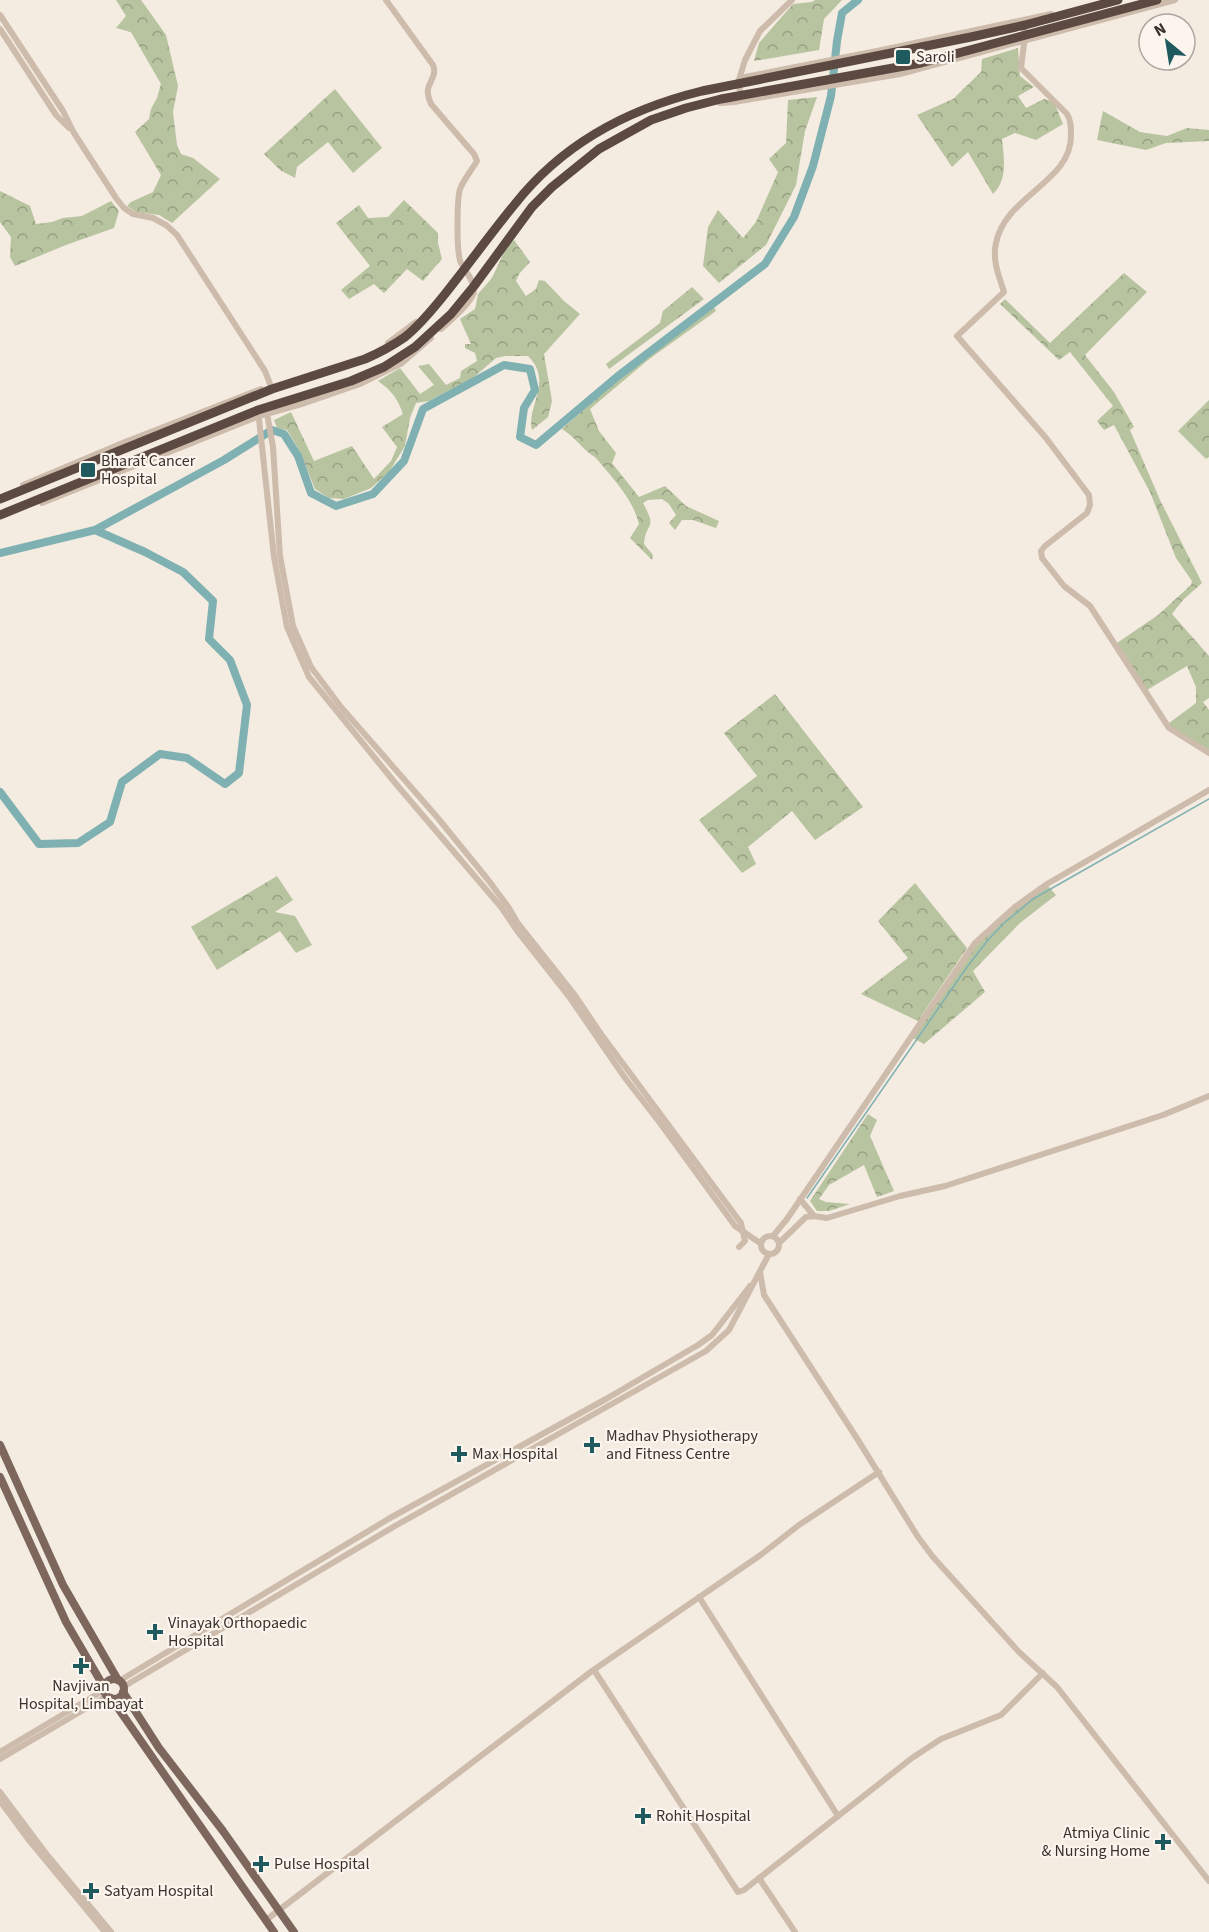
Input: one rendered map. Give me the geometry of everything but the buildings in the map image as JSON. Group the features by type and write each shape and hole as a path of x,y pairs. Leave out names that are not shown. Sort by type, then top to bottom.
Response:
{"highway":[{"path":"0,500 271,387 365,360 378,353 405,336 428,315 533,183 579,143 615,121 658,103 739,80 847,60 1118,0"},
{"path":"0,517 384,367 415,347 451,314 542,196 599,149 651,120 703,103 811,86 1025,39 1157,0"},
{"path":"505,217 518,226"}],"main road":[{"path":"0,1445 63,1585 159,1748 223,1831 294,1932"},
{"path":"0,1477 66,1622 107,1693 274,1932"},
{"path":"107,1693 109,1680 121,1685"},
{"path":"107,1693 119,1697 121,1685"}],"street":[{"path":"386,0 433,65 435,70 428,95 431,104 477,161 460,191 460,261 474,286"},
{"path":"742,98 739,80 745,60 760,31 792,0"},
{"path":"1103,0 1025,22 1021,64 1023,72 1071,120 1070,151 1065,160 1002,225 994,252 1004,292 957,336 1046,438 1089,495 1090,505 1087,513 1045,546 1041,551 1042,558 1064,586 1090,606 1171,731 1209,753"},
{"path":"1025,39 1175,0"},
{"path":"0,15 124,208 133,214 153,218 166,225 177,235 265,371 271,387 125,442 0,495"},
{"path":"0,29 56,116 74,133"},
{"path":"263,415 273,447 280,556 293,626 308,668"},
{"path":"263,415 263,449 274,557 290,637 308,668 329,703 501,907 570,998 625,1078 735,1226 760,1243 763,1252 769,1254 777,1251 779,1243 803,1219 814,1216 827,1218 900,1196 945,1186 1163,1115 1209,1096"},
{"path":"760,1243 766,1236 773,1236 804,1203 975,943 1015,907 1047,884 1209,790"},
{"path":"804,1203 814,1216"},
{"path":"739,1247 745,1241 742,1230"},
{"path":"773,1236 779,1243"},
{"path":"121,1685 249,1614 395,1526 706,1351 729,1330 769,1254"},
{"path":"760,1272 764,1295 879,1472 905,1517 933,1557 1019,1652 1057,1688 1209,1881"},
{"path":"121,1685 381,1524 698,1345 712,1335 755,1281"},
{"path":"752,1289 764,1295"},
{"path":"266,1920 594,1670 799,1525 879,1472"},
{"path":"699,1597 838,1816"},
{"path":"594,1670 738,1892 741,1892 912,1758 941,1740 1001,1715 1043,1674"},
{"path":"0,1752 107,1693"},
{"path":"0,1760 107,1693"},
{"path":"0,1792 48,1856 111,1932"},
{"path":"0,1801 28,1839 105,1932"},
{"path":"759,1878 795,1932"}],"green space":[{"path":"116,0 141,0 166,35 178,86 173,112 177,145 181,154 193,158 220,179 172,223 159,215 136,212 127,206 153,192 161,175 135,132 149,119 161,84 131,32 116,28 126,16"},
{"path":"815,0 842,0 824,19 819,50 754,61 759,43 793,4"},
{"path":"1018,48 1020,76 1034,87 1018,96 1026,108 1044,99 1054,102 1063,124 1036,140 1015,133 1002,139 1003,175 993,194 968,152 952,167 917,115 953,99 981,72 982,59"},
{"path":"335,89 382,148 353,173 328,142 297,167 295,178 280,170 264,154"},
{"path":"817,97 805,131 796,185 766,245 719,283 703,266 708,227 718,210 743,238 756,222 778,172 769,159 786,143 788,100"},
{"path":"1103,111 1140,132 1167,136 1187,128 1209,130 1209,141 1166,143 1146,150 1097,140"},
{"path":"0,191 30,206 36,224 82,216 111,201 119,211 114,228 15,266 10,257 11,237 0,222"},
{"path":"404,200 438,233 442,259 423,281 407,269 384,293 374,284 349,299 341,290 370,266 336,223 359,205 368,218 388,217"},
{"path":"514,240 530,262 516,281 526,296 536,289 539,280 545,281 580,314 544,354 552,401 548,417 532,430 532,412 538,394 539,375 528,356 496,358 473,378 429,401 416,403 410,418 405,446 389,472 371,488 344,499 329,498 315,489 298,448 287,430 277,428 274,420 291,412 314,461 352,446 374,479 391,461 397,447 382,427 403,414 394,395 378,381 400,368 420,394 434,385 418,366 429,364 446,385 460,378 461,371 477,361 475,353 465,348 465,344 471,344 460,319 475,309 478,294 492,278 507,246"},
{"path":"1124,273 1147,292 1085,355 1114,392 1134,427 1130,430 1160,500 1202,583 1183,600 1172,614 1209,656 1209,698 1203,702 1209,710 1209,750 1174,730 1169,723 1196,703 1196,687 1187,666 1147,690 1117,643 1158,615 1191,585 1192,581 1176,558 1150,492 1114,425 1104,430 1097,421 1113,406 1070,352 1059,360 1000,304 1005,299 1050,343"},
{"path":"692,287 704,299 609,369 606,364 660,323 663,311"},
{"path":"714,307 716,311 648,360 590,409 599,431 616,453 612,463 639,497 665,486 686,506 719,521 716,528 693,520 682,520 675,530 669,523 676,515 669,504 662,499 648,500 643,503 650,518 644,544 653,555 652,560 630,538 639,524 627,497 596,458 562,429 631,368"},
{"path":"1209,400 1209,457 1206,459 1178,431"},
{"path":"775,694 863,807 815,840 792,811 748,847 756,864 742,873 699,820 757,776 724,733"},
{"path":"277,876 293,900 275,912 295,916 312,945 296,953 280,931 217,970 191,927"},
{"path":"915,883 967,948 918,1021 861,994 908,958 878,921"},
{"path":"1048,886 1056,895 1020,923 973,971 985,992 924,1044 913,1038 977,945 1016,909"},
{"path":"868,1114 877,1120 870,1136 894,1191 877,1197 864,1165 829,1185 819,1199 826,1202 850,1204 829,1211 817,1211 810,1201"}],"waterway":[{"path":"0,792 39,844 78,843 110,822 122,782 160,754 187,758 225,784 239,773 247,705 230,660 209,639 213,601 183,572 95,530 224,460 272,430 284,434 298,456 311,493 336,506 373,494 404,461 423,409 504,365 530,369 535,390 524,408 520,437 536,445 618,376 765,264 794,217 813,166 831,96 842,13 858,0"},
{"path":"0,553 95,530"},
{"path":"807,1198 967,967 1003,924 1033,899 1209,799"}],"place":[{"name":"Saroli","path":"903,57"},
{"name":"Bharat Cancer Hospital","path":"88,470"},
{"name":"Madhav Physiotherapy and Fitness Centre","path":"592,1445"},
{"name":"Max Hospital","path":"459,1454"},
{"name":"Vinayak Orthopaedic Hospital","path":"155,1632"},
{"name":"Navjivan Hospital, Limbayat","path":"81,1666"},
{"name":"Rohit Hospital","path":"643,1816"},
{"name":"Atmiya Clinic & Nursing Home","path":"1163,1842"},
{"name":"Pulse Hospital","path":"261,1864"},
{"name":"Satyam Hospital","path":"91,1891"}]}
